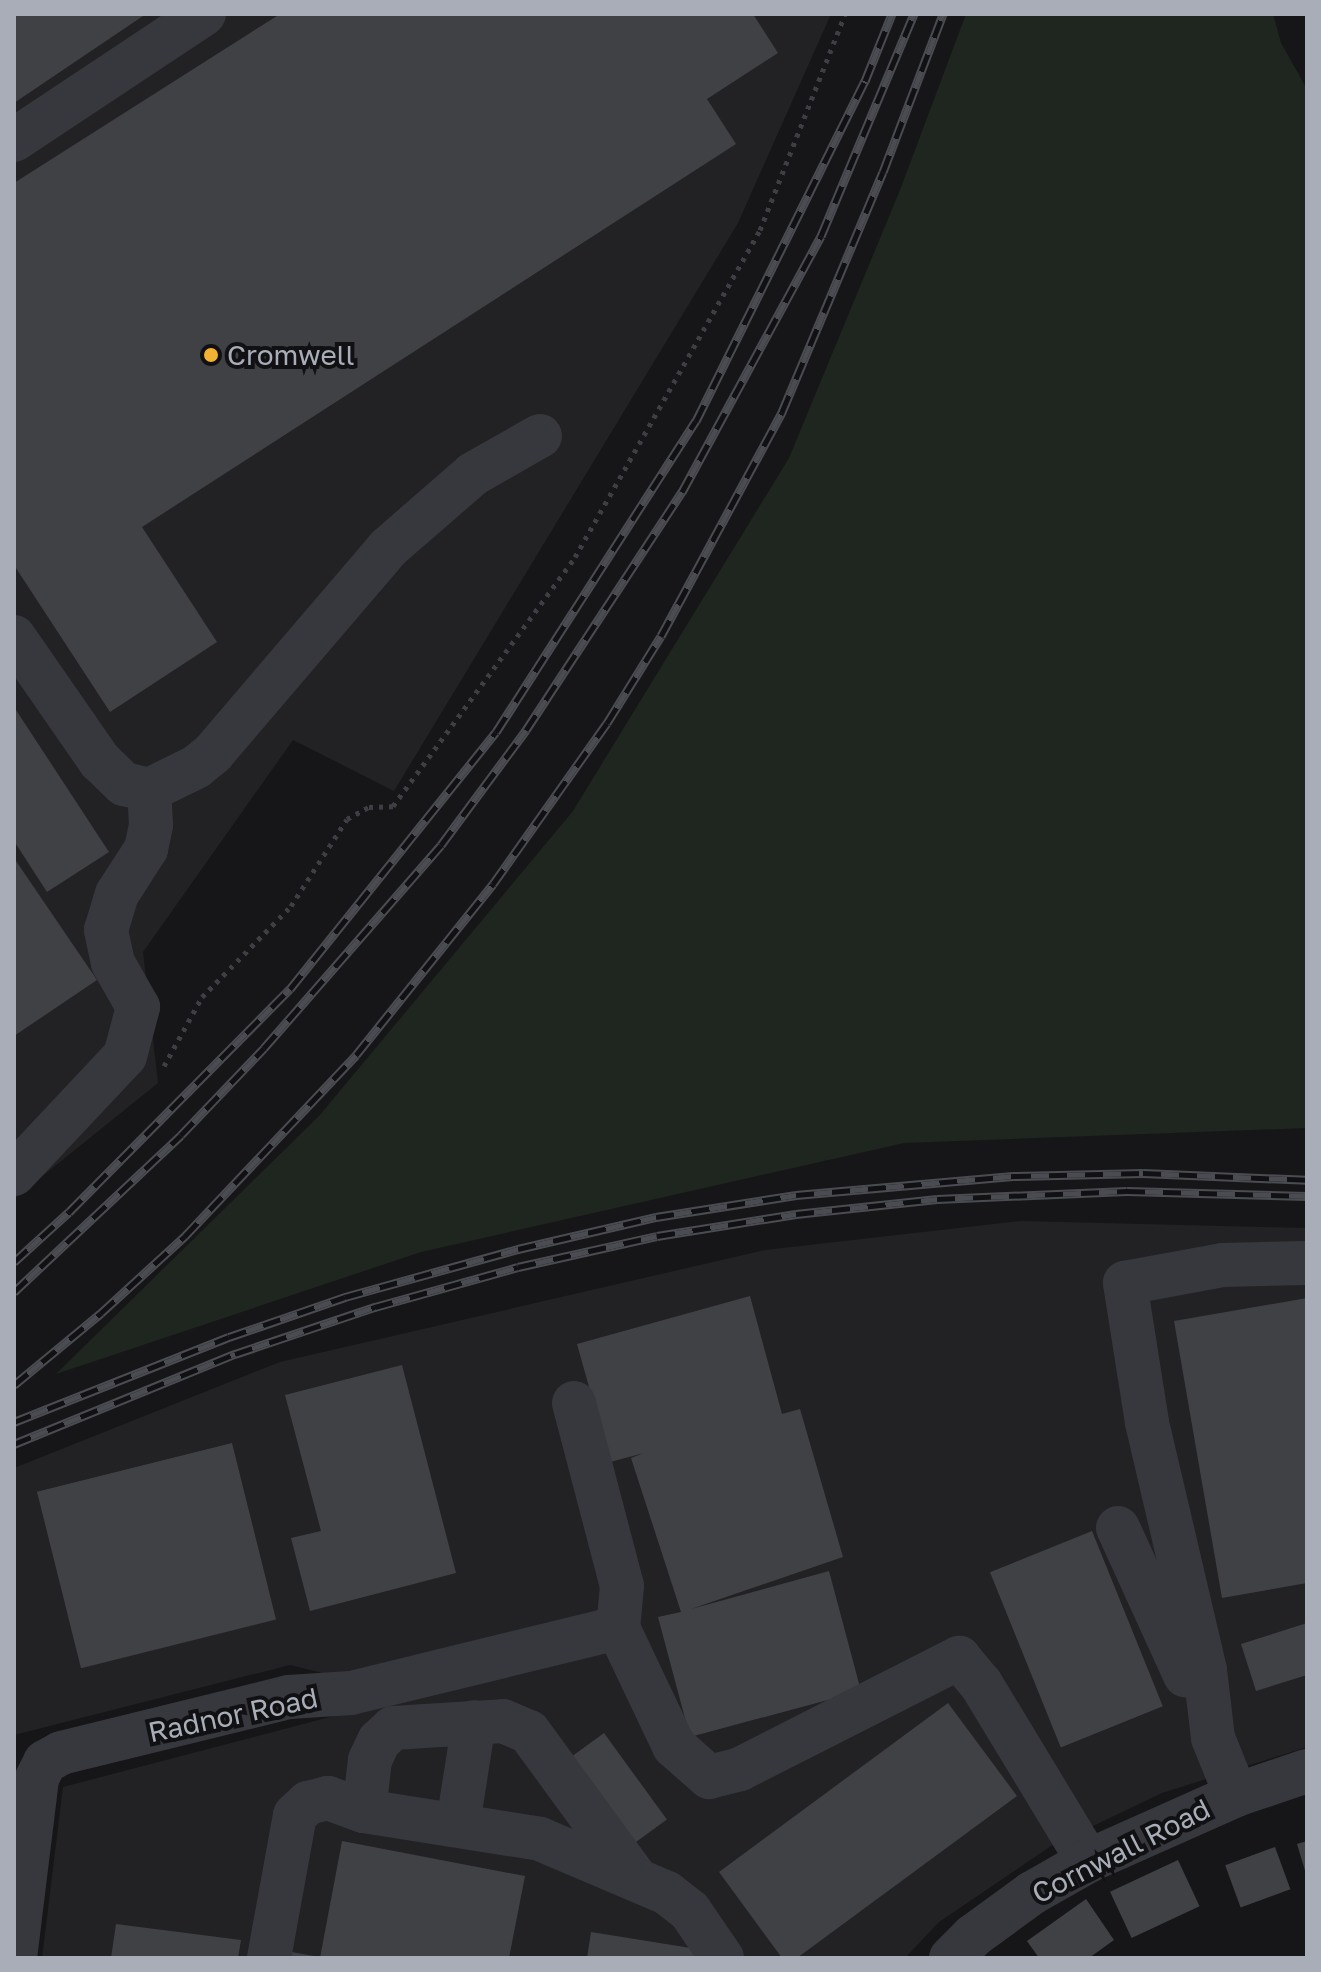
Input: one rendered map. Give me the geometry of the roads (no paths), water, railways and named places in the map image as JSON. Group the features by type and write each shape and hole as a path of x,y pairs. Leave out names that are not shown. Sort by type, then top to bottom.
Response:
{"street":[{"path":"14,140 204,14"},
{"path":"14,637 100,761 124,784 149,790 196,767 213,753 388,548 473,474 540,436"},
{"path":"14,1174 125,1056 138,1007 113,963 106,930 117,894 146,849 151,825 149,790"},
{"path":"1213,1738 1205,1670 1147,1422 1125,1283 1223,1265 1307,1263"},
{"path":"574,1403 622,1586 618,1628 674,1746 709,1777 740,1769 959,1658 981,1684 1088,1861"},
{"path":"1118,1528 1236,1795"},
{"name":"Radnor Road","path":"15,1958 37,1778 45,1762 61,1753 289,1697 351,1693 618,1628"},
{"path":"364,1811 370,1760 379,1741 393,1728 503,1721 529,1732 637,1881"},
{"path":"458,1824 474,1722"},
{"path":"540,1839 551,1760"},
{"name":"Cornwall Road","path":"951,1958 973,1936 1032,1893 1088,1861 1236,1795 1307,1771"},
{"path":"269,1958 295,1815 308,1803 328,1798 364,1811 540,1839 667,1893 690,1911 722,1958"}],"railway":[{"path":"14,1262 69,1212 290,989 496,732 696,421 865,81 892,14"},
{"path":"14,1292 181,1135 264,1048 441,845 526,730 682,492 821,236 914,14"},
{"path":"14,1385 101,1313 185,1236 356,1055 493,884 607,723 661,636 782,412 883,172 943,14"},
{"path":"14,1422 229,1337 345,1297 518,1249 656,1217 796,1195 1013,1176 1143,1173 1307,1180"},
{"path":"14,1444 235,1354 375,1307 518,1267 657,1236 796,1214 937,1199 1127,1191 1307,1196"}],"place":[{"name":"Cromwell","path":"211,355"}]}
